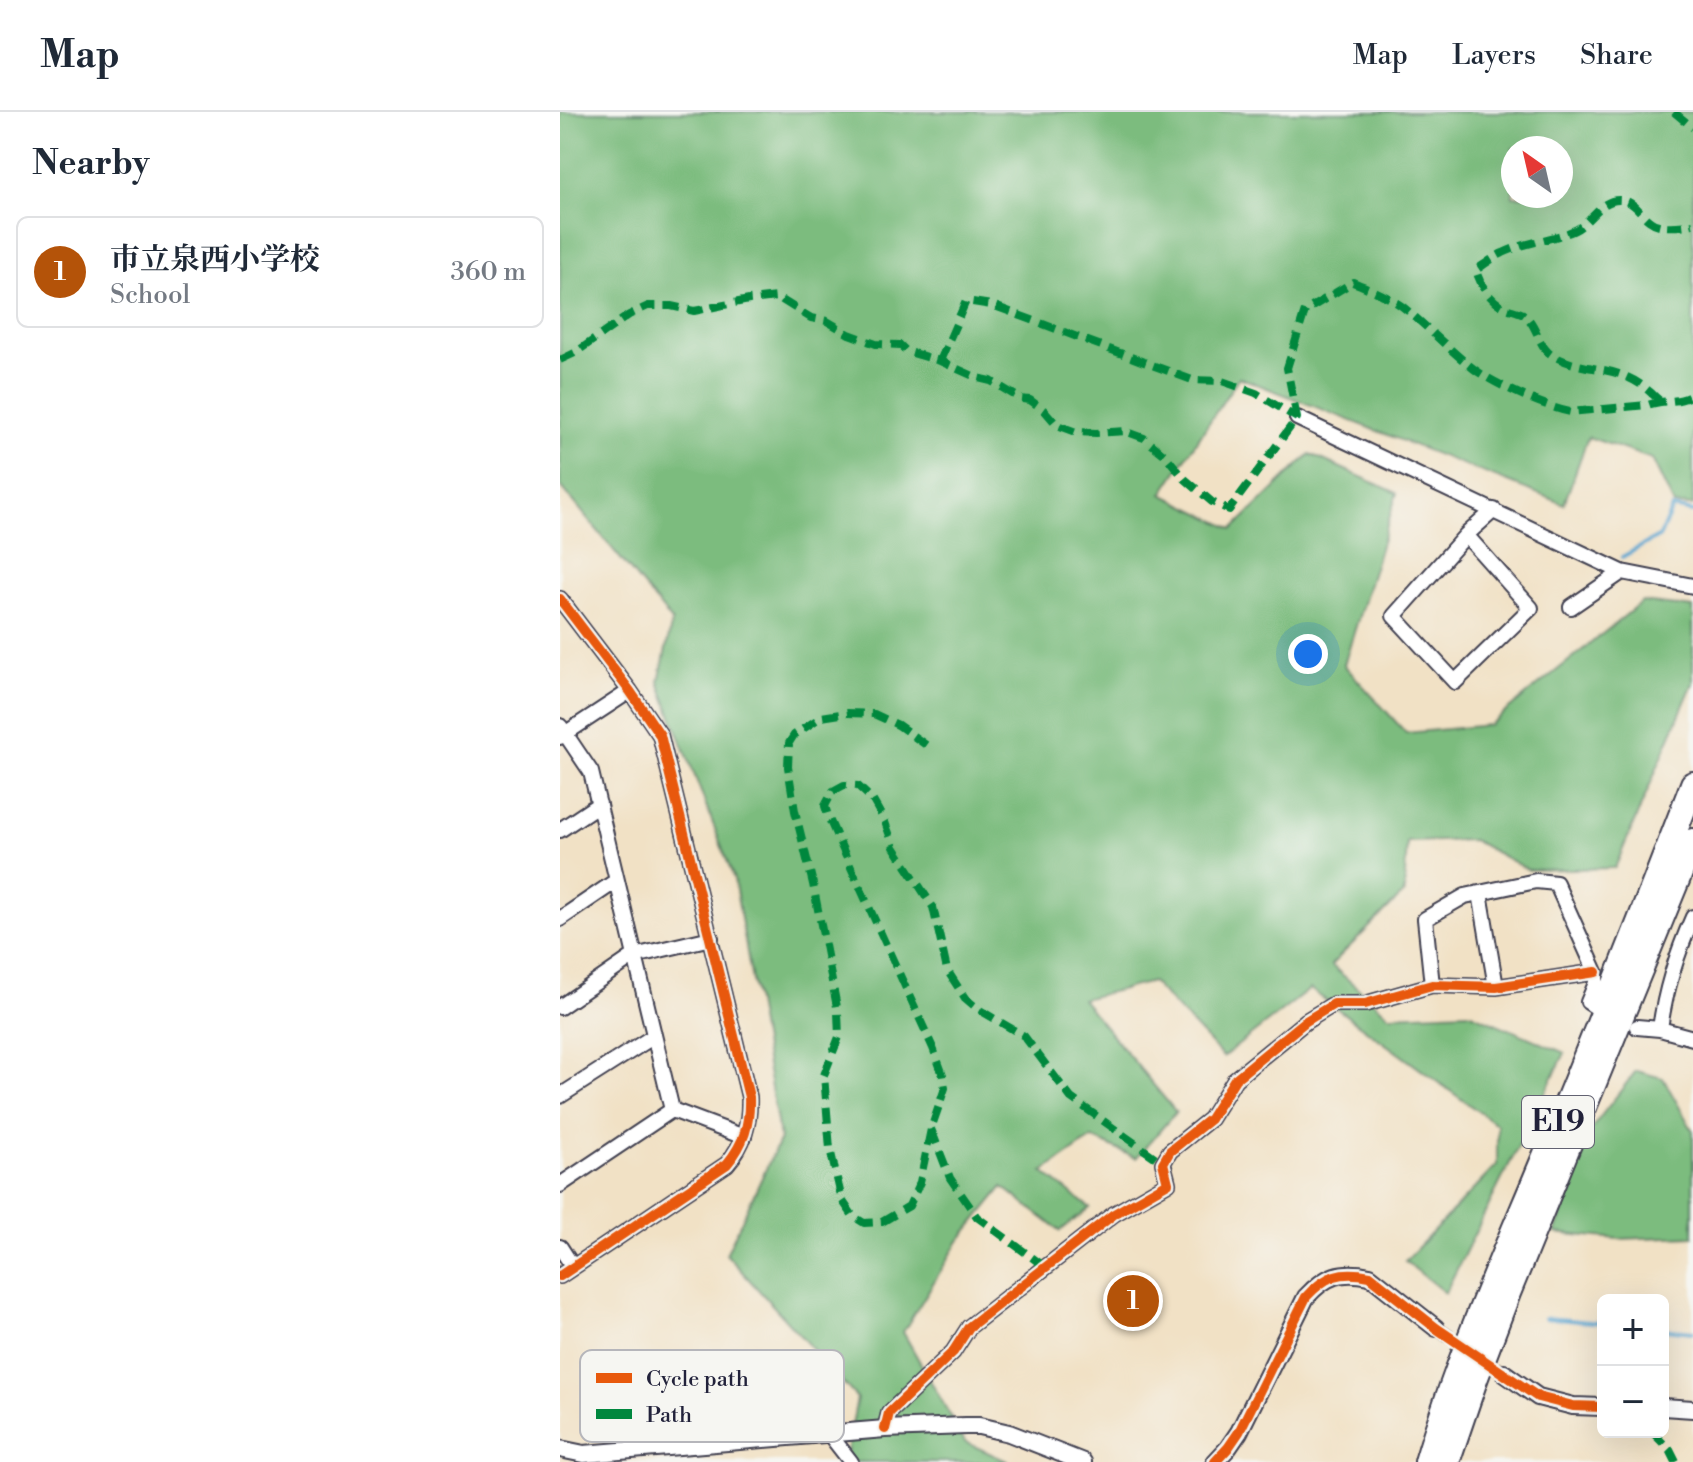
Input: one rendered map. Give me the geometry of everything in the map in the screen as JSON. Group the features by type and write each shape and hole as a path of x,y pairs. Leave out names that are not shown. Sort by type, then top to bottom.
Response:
{"highway":[{"name":"E19","path":"1427,1462 1485,1299 1693,784"},
{"name":"E19","path":"1447,1462 1508,1293 1693,841"}],"street":[{"path":"1297,418 1622,572 1693,586"},
{"path":"1466,535 1531,608 1455,682 1394,616 1466,535 1494,510"},
{"path":"1571,607 1622,572"},
{"path":"560,599 660,735 749,1097 748,1126 736,1153 727,1164 560,1276"},
{"path":"630,691 562,732 591,772 672,1110"},
{"path":"560,830 599,804"},
{"path":"560,919 616,881"},
{"path":"1432,985 1425,919 1465,896 1536,881 1556,883 1596,972 1596,983 1588,1002 1597,1008"},
{"path":"1480,893 1496,987"},
{"path":"1660,1029 1664,1000 1693,917"},
{"path":"560,1007 634,956 711,938"},
{"path":"885,1429 889,1413 953,1352 969,1327 1114,1214 1168,1183 1163,1163 1170,1151 1210,1119 1235,1079 1306,1021 1334,1004 1365,1004 1432,985 1496,987 1596,972"},
{"path":"1637,1027 1660,1029 1693,1038"},
{"path":"560,1096 654,1036"},
{"path":"672,1110 744,1137"},
{"path":"560,1185 672,1110"},
{"path":"560,1247 573,1267"},
{"path":"1215,1462 1239,1432 1306,1297 1328,1277 1370,1276 1436,1328"},
{"path":"1504,1373 1538,1397 1573,1406 1597,1407"},
{"path":"1669,1407 1693,1409"},
{"path":"844,1433 979,1426 1009,1433 1083,1462"},
{"path":"560,1449 584,1454 739,1442"},
{"path":"835,1442 851,1462"}],"green space":[{"path":"560,112 1693,112 1693,506 1674,505 1652,459 1588,437 1564,504 1239,377 1162,494 1233,529 1310,454 1397,493 1344,665 1406,733 1489,725 1642,602 1693,608 1693,683 1615,868 1528,870 1473,840 1407,842 1404,893 1331,965 1389,1015 1469,1012 1565,1053 1445,1293 1405,1261 1497,1165 1497,1125 1310,989 1223,1057 1152,982 1082,999 1176,1112 1136,1158 1092,1138 1043,1172 1090,1208 1060,1231 1003,1187 959,1241 903,1332 965,1442 1009,1462 845,1462 857,1398 844,1384 844,1350 813,1350 726,1254 780,1139 734,879 659,682 672,621 560,485"},
{"path":"1636,1071 1663,1078 1693,1131 1693,1236 1619,1239 1555,1233 1591,1129"}],"waterway":[{"path":"1622,557 1660,536 1672,508 1693,512"},
{"path":"1545,1318 1597,1322"},
{"path":"1669,1330 1693,1332"}],"tunnel":[{"path":"1436,1328 1504,1373"}],"marked path":[{"path":"1674,112 1693,128"},
{"path":"1659,400 1629,378 1552,355 1543,346 1528,318 1491,297 1476,270 1511,249 1575,230 1614,200 1630,203 1659,225 1693,224"},
{"path":"560,360 648,306 671,306 694,311 777,297 811,318 827,321 849,334 876,344 900,345 906,351 991,381 1021,399 1030,400 1057,425 1076,432 1125,431 1144,438 1212,502 1229,510 1297,418 1287,368 1305,311 1353,282 1403,307 1483,375 1520,394 1560,409 1570,412 1648,405 1693,394"},
{"path":"940,361 966,301 992,305 1192,380 1222,381 1256,393 1297,418"},
{"path":"926,745 898,725 874,714 847,713 821,717 794,735 789,743 788,767 795,811 838,1012 839,1037 824,1075 830,1149 842,1200 853,1216 864,1223 882,1222 909,1206 920,1182 931,1129 945,1088 933,1048 829,819 825,806 833,791 844,785 858,786 872,799 894,847 933,907 947,970 965,998 1024,1036 1071,1098 1163,1163"},
{"path":"931,1129 950,1178 977,1217 1045,1267"},
{"path":"1658,1438 1676,1462"}],"cycle path":[{"path":"560,599 660,735 749,1097 747,1125 742,1141 727,1164 560,1276"},
{"path":"885,1429 889,1413 953,1352 969,1327 1114,1214 1168,1183 1163,1163 1170,1151 1210,1119 1235,1079 1306,1021 1334,1004 1365,1004 1432,985 1496,987 1596,972"},
{"path":"1215,1462 1239,1432 1306,1297 1327,1279 1342,1274 1370,1276 1436,1328 1538,1397 1573,1406 1597,1407"}],"place":[{"name":"市立泉西小学校","path":"1133,1301"}]}
